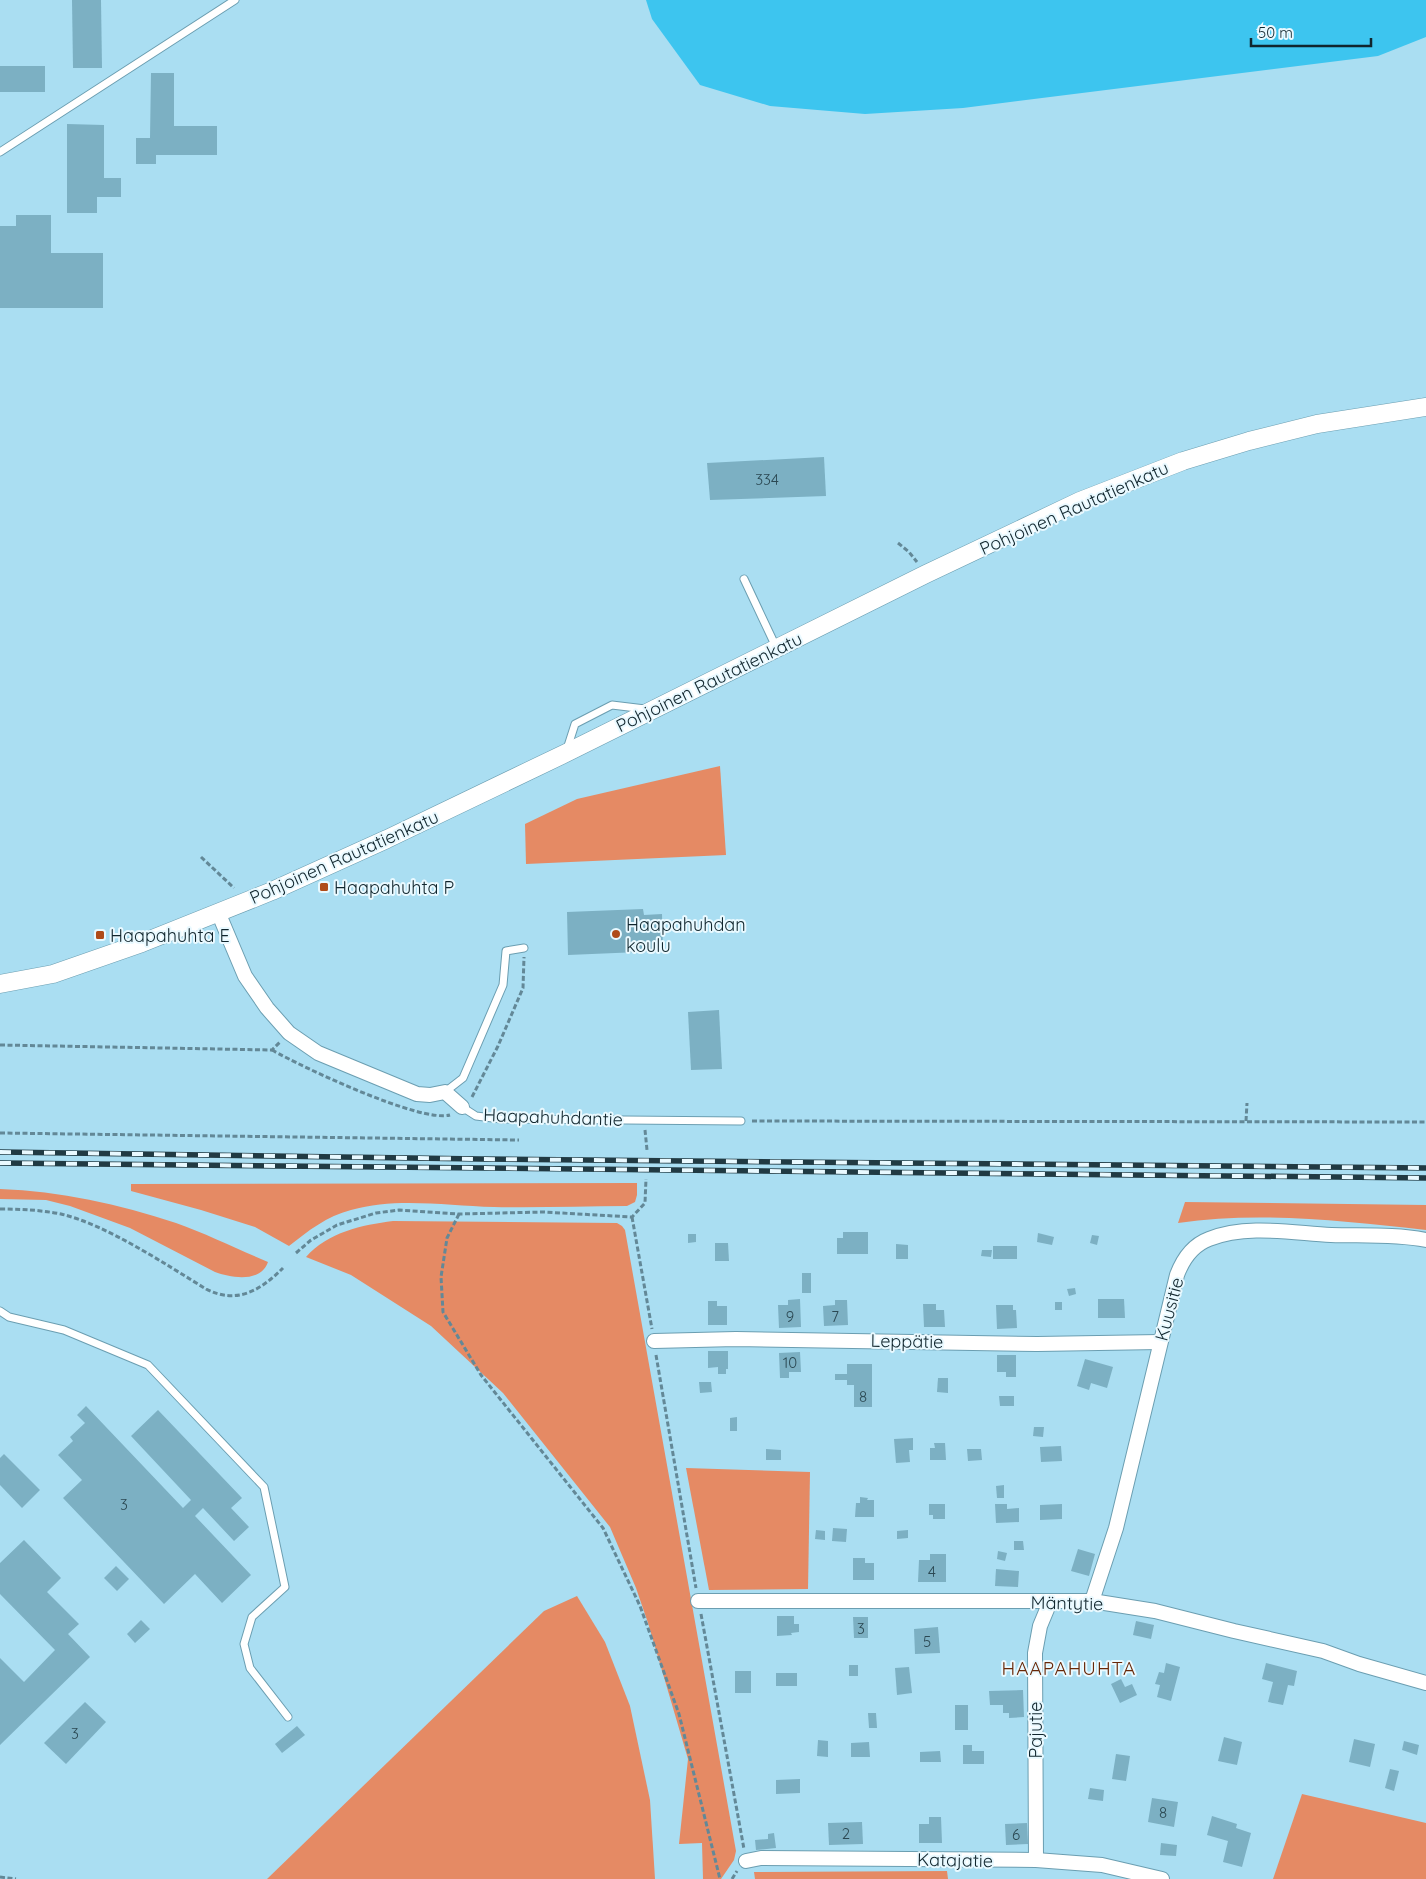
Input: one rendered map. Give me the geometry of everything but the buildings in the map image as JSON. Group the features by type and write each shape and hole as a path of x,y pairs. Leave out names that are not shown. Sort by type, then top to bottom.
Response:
{"street":[{"name":"Pohjoinen Rautatienkatu","path":"0,984 54,974 142,943 248,901 387,839 566,754 926,574 1080,501 1183,461 1249,440 1317,424 1426,406"},
{"path":"218,912 245,976 289,1033 318,1053 417,1094 430,1095 445,1092"},
{"name":"Haapahuhdantie","path":"445,1092 462,1106"},
{"name":"Kuusitie","path":"1092,1601 1121,1511 1160,1342 1182,1262 1196,1247 1210,1238 1250,1232 1269,1231 1426,1240"},
{"name":"Leppätie","path":"654,1341 736,1339 1037,1344 1160,1342"},
{"name":"Mäntytie","path":"698,1601 1092,1601 1156,1611 1323,1651 1359,1664 1426,1683"},
{"name":"Pajutie","path":"1036,1860 1036,1653 1040,1626 1050,1602"},
{"name":"Katajatie","path":"746,1861 761,1858 1036,1860 1102,1865 1162,1879"}],"lane":[{"path":"0,152 235,0"},
{"path":"744,578 777,649"},
{"path":"445,1092 463,1078 503,985 506,952 524,948"},
{"name":"Haapahuhdantie","path":"462,1106 476,1116 501,1119 741,1121"},
{"path":"0,1311 9,1317 64,1330 148,1365 264,1487 285,1587 252,1617 244,1644 250,1668 288,1717"}],"path":[{"path":"898,543 909,552 926,574"},
{"path":"201,857 248,901"},
{"path":"462,1106 472,1097 498,1046 523,988 524,948"},
{"path":"0,1045 272,1050 289,1033"},
{"path":"1246,1121 1247,1103"},
{"path":"644,1120 647,1150"},
{"path":"741,1121 1426,1122"},
{"path":"0,1134 392,1137 519,1140"},
{"path":"296,1253 311,1240 329,1229 360,1217 399,1210 459,1214 543,1212 632,1216 645,1203 646,1179"},
{"path":"0,1209 29,1209 54,1213 92,1225 122,1240 206,1289 221,1295 242,1295 258,1289 270,1281 283,1268"},
{"path":"459,1214 447,1238 441,1277 443,1312 481,1375 603,1528 640,1606 679,1714 720,1879"},
{"path":"632,1216 698,1601 746,1861"},
{"path":"0,1877 16,1879"}],"shaded area":[{"path":"720,766 726,855 526,864 525,824 577,799"},
{"path":"637,1183 635,1202 627,1206 511,1207 404,1203 368,1206 342,1213 326,1220 289,1246 255,1227 131,1191 131,1184"},
{"path":"0,1189 45,1192 111,1204 188,1227 268,1262 264,1269 252,1276 237,1277 222,1274 130,1228 70,1206 46,1200 0,1199"},
{"path":"1185,1202 1426,1205 1426,1230 1333,1221 1270,1218 1209,1219 1178,1223"},
{"path":"393,1221 617,1223 625,1230 736,1851 734,1860 721,1879 703,1879 702,1843 679,1844 688,1759 648,1623 636,1588 610,1527 503,1393 431,1326 351,1275 306,1257 325,1241 346,1231"},
{"path":"686,1468 810,1472 808,1589 709,1590"},
{"path":"577,1596 605,1642 630,1706 650,1800 655,1879 267,1879 544,1611"},
{"path":"1302,1794 1426,1823 1426,1879 1273,1879"},
{"path":"947,1871 948,1879 755,1879 754,1872"}],"water":[{"path":"646,0 1426,0 1426,37 1378,56 963,108 865,114 770,106 700,85 652,19"}],"railway":[{"path":"0,1152 480,1159 1426,1168"},
{"path":"0,1163 1426,1178"}],"place":[{"name":"Haapahuhta P","path":"324,887"},
{"name":"Haapahuhdan koulu","path":"616,934"},
{"name":"Haapahuhta E","path":"100,935"}],"district":[{"name":"HAAPAHUHTA","path":"1069,1668"}]}
